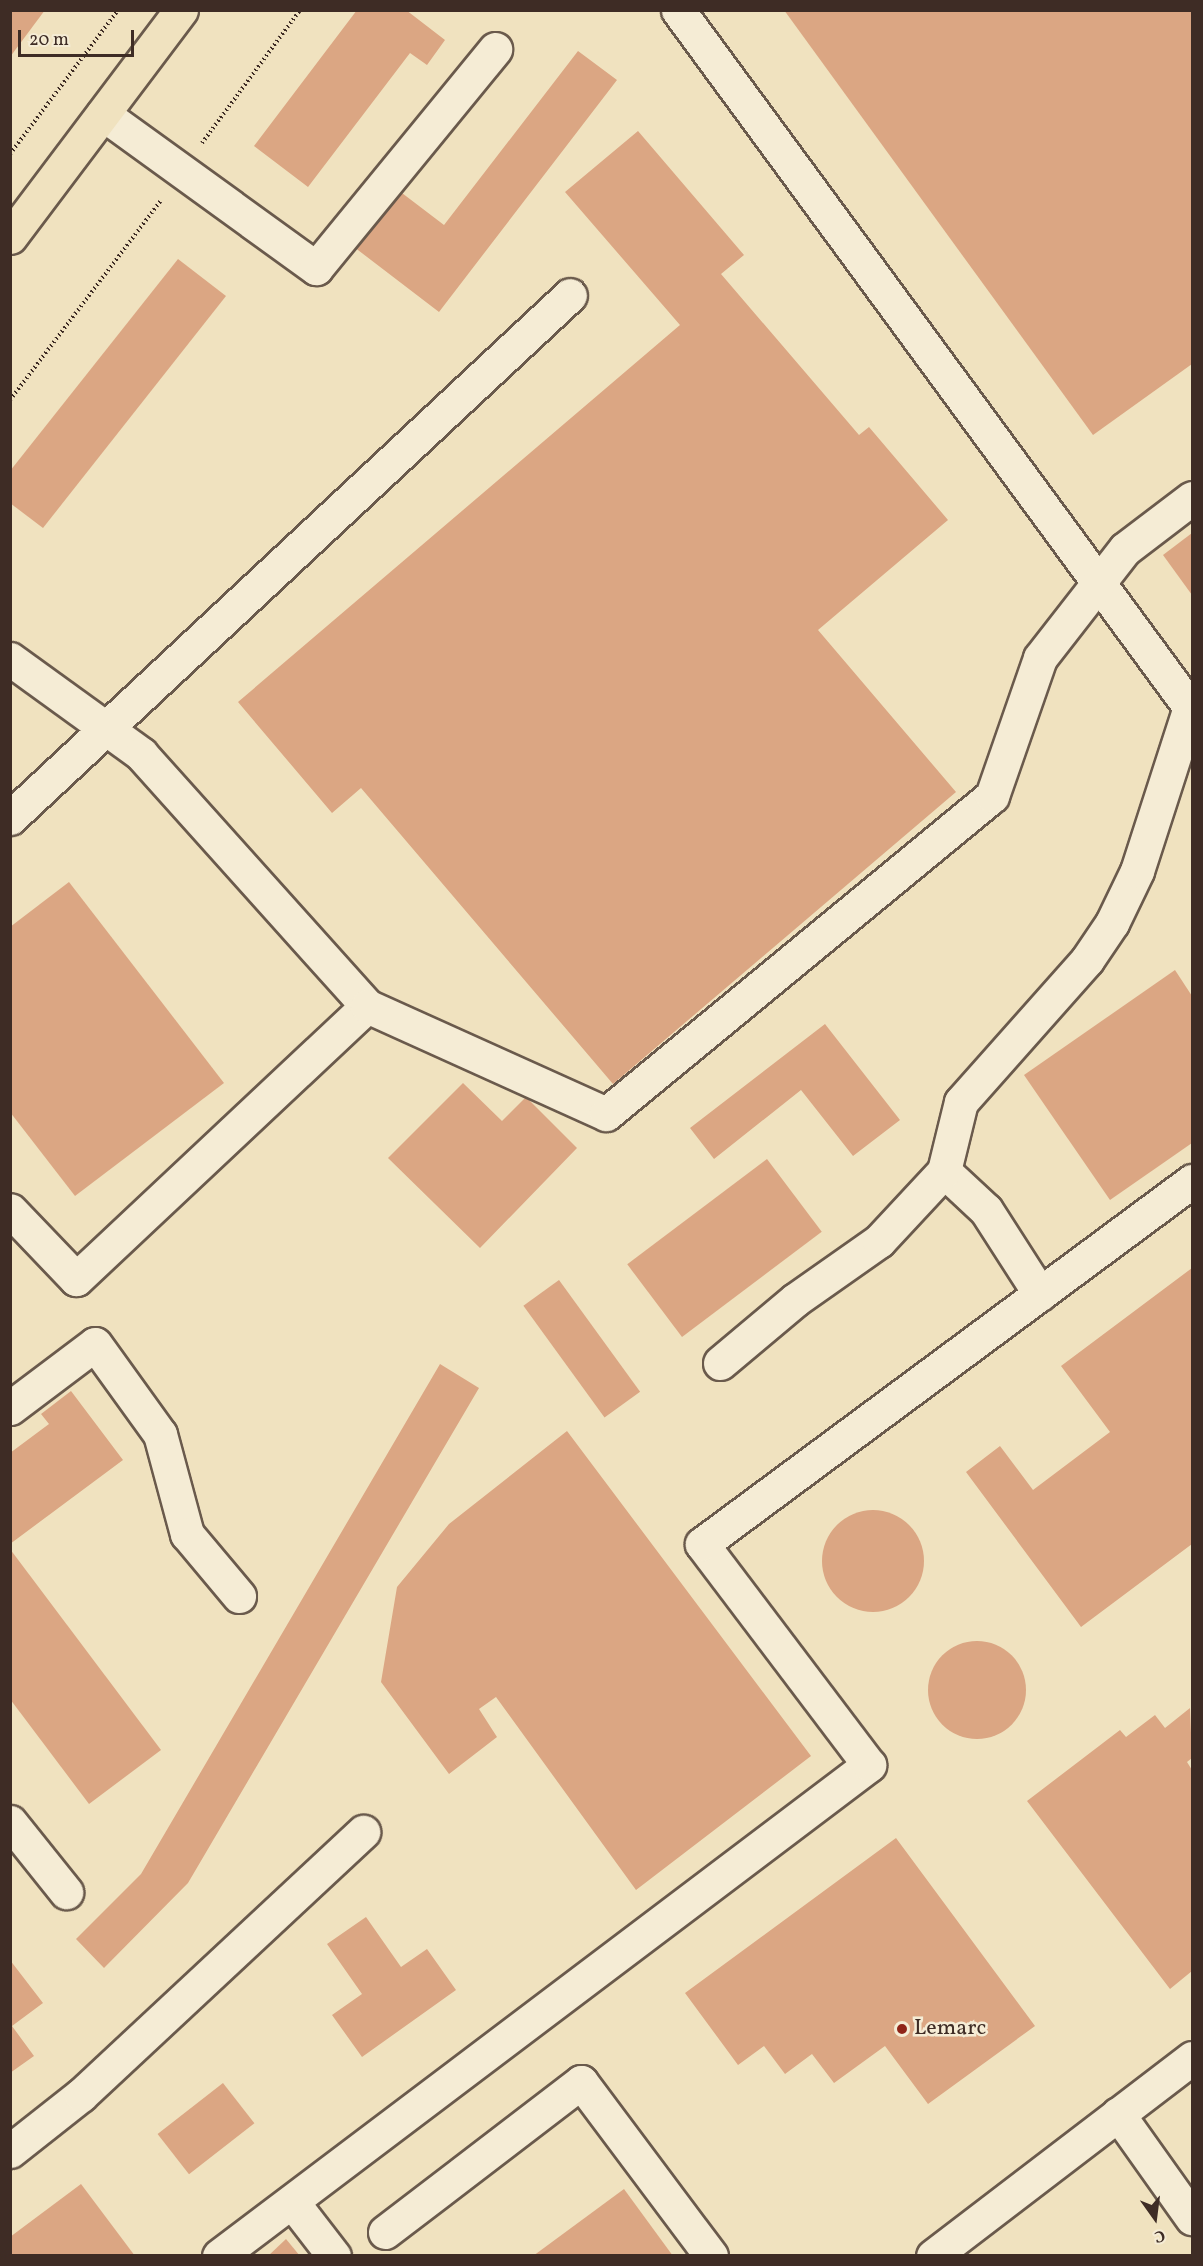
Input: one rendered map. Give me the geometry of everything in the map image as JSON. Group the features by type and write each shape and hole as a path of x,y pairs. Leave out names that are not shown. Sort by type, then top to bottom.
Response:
{"main road":[{"path":"10,237 181,10"}],"street":[{"path":"678,10 1100,579 1191,708 1137,871 1112,923 1087,960 961,1102 944,1170 879,1241 795,1300 720,1363"},
{"path":"103,114 316,267 495,50"},
{"path":"10,818 570,295"},
{"path":"10,659 141,754 367,1006 606,1114 992,796 1040,658 1125,549 1192,498"},
{"path":"10,1210 76,1279 367,1006"},
{"path":"944,1170 986,1210 1040,1294"},
{"path":"219,2256 293,2203 869,1765 702,1544 1192,1181"},
{"path":"10,1408 95,1344 160,1434 187,1534 239,1596"},
{"path":"10,1822 66,1892"},
{"path":"10,2151 81,2095 363,1832"},
{"path":"933,2256 1192,2058"},
{"path":"385,2232 581,2082 711,2256"},
{"path":"1118,2114 1192,2218"},
{"path":"293,2203 334,2256"}],"path":[{"path":"10,154 118,10"},
{"path":"10,400 300,10"}],"building":[{"path":"10,10 45,10 10,57"},
{"path":"357,10 406,10 445,40 427,65 410,53 308,187 254,146"},
{"path":"784,10 1192,10 1192,364 1093,435"},
{"path":"578,51 617,80 439,312 354,247 398,190 444,225"},
{"path":"638,131 744,255 721,274 859,435 869,427 948,520 818,630 956,792 613,1084 361,788 332,813 238,702 680,325 565,192"},
{"path":"178,259 226,296 43,528 10,503 10,471"},
{"path":"1192,533 1192,595 1163,555"},
{"path":"69,882 224,1083 75,1196 10,1112 10,927"},
{"path":"1175,970 1192,996 1192,1143 1110,1200 1024,1075"},
{"path":"825,1024 900,1120 853,1156 801,1090 714,1159 690,1128"},
{"path":"463,1083 502,1121 526,1097 577,1148 480,1248 388,1158"},
{"path":"767,1159 822,1232 682,1337 627,1264"},
{"path":"1192,1268 1192,1544 1081,1627 966,1472 1000,1446 1033,1490 1110,1432 1061,1366"},
{"path":"559,1280 640,1392 605,1418 523,1306"},
{"path":"440,1364 479,1388 188,1883 104,1968 76,1939 141,1874"},
{"path":"71,1391 123,1460 10,1544 10,1453 49,1424 41,1414"},
{"path":"567,1431 811,1756 636,1890 496,1697 479,1709 497,1737 449,1774 381,1682 397,1587 449,1524"},
{"path":"873,1510 893,1514 909,1525 920,1541 924,1561 920,1581 909,1597 893,1608 873,1612 853,1608 837,1597 826,1581 822,1561 826,1541 837,1525 853,1514"},
{"path":"10,1549 161,1750 89,1804 10,1699"},
{"path":"977,1641 996,1644 1012,1655 1023,1671 1026,1690 1023,1709 1012,1725 996,1736 977,1739 958,1736 942,1725 931,1709 928,1690 931,1671 942,1655 958,1644"},
{"path":"1190,1708 1192,1758 1187,1762 1192,1770 1192,1971 1170,1989 1027,1801 1120,1730 1126,1737 1155,1715 1165,1728"},
{"path":"896,1838 1035,2026 928,2104 885,2046 834,2083 812,2054 785,2074 764,2046 738,2065 685,1993"},
{"path":"366,1917 401,1967 427,1949 456,1990 362,2057 332,2015 362,1994 327,1944"},
{"path":"10,1960 43,2003 12,2026 34,2056 10,2073"},
{"path":"223,2083 254,2123 189,2174 158,2134"},
{"path":"81,2184 135,2256 10,2256 10,2237"},
{"path":"624,2189 673,2256 533,2256"},
{"path":"286,2239 300,2256 268,2256"}],"place":[{"name":"Lemarc","path":"902,2029"}]}
